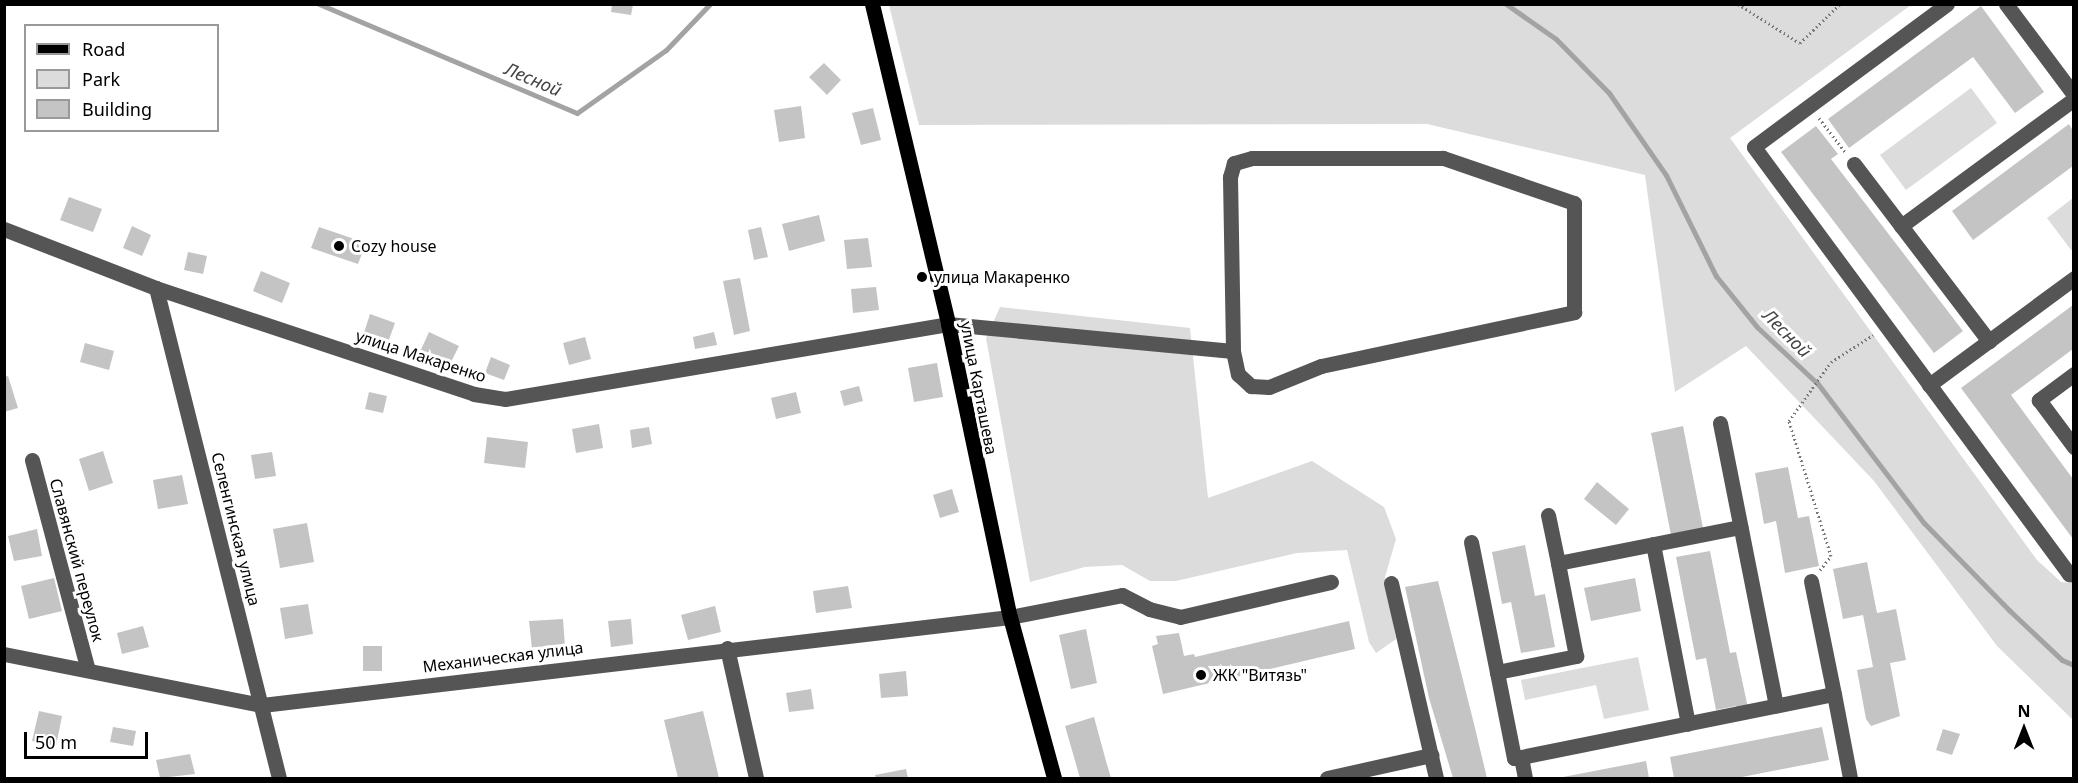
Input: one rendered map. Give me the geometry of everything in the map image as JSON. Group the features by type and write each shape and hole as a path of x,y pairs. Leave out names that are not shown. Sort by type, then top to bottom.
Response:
{"main road":[{"name":"улица Карташева","path":"872,4 948,324 1010,617 1054,778"}],"street":[{"path":"1947,4 1754,147 2068,574 2073,574"},
{"path":"1901,226 2073,97 2006,4"},
{"path":"1252,158 1443,158 1574,203 1574,312 1321,366 1269,387 1251,386 1238,375 1233,351 1230,177 1234,163 1252,158"},
{"path":"1854,164 1989,341"},
{"name":"улица Макаренко","path":"4,229 156,288 474,394 505,399 948,324 1233,351"},
{"path":"1929,385 2073,281"},
{"name":"Селенгинская улица","path":"156,288 279,778"},
{"path":"2073,374 2038,400 2073,447"},
{"path":"1720,423 1776,706"},
{"name":"Славянский переулок","path":"32,460 88,670"},
{"path":"1497,672 1576,656 1548,515"},
{"path":"1558,563 1740,527"},
{"path":"1471,542 1514,758 1834,694"},
{"path":"1653,544 1688,724"},
{"path":"1811,581 1850,778"},
{"name":"Механическая улица","path":"4,654 262,705 727,648 1010,617 1122,595 1149,609 1180,617 1331,582"},
{"path":"1391,583 1436,778"},
{"path":"727,648 756,778"},
{"path":"1327,778 1431,755"},
{"path":"1521,757 1525,778"}],"path":[{"path":"1738,4 1800,43 1840,4"},
{"path":"1810,106 1854,164"},
{"path":"1811,581 1831,556 1789,421 1831,362 1886,326"}],"green space":[{"path":"889,5 1911,5 1730,138 2037,560 2061,582 2073,583 2073,720 1997,646 1874,481 1746,346 1675,392 1645,175 1427,124 919,125"},
{"path":"1971,88 1997,123 1906,190 1880,155"},
{"path":"2073,198 2074,249 2071,250 2047,218"},
{"path":"1000,307 1190,328 1208,498 1312,461 1384,507 1396,539 1385,577 1396,639 1376,653 1369,642 1347,550 1297,553 1176,581 1150,581 1122,565 1085,567 1030,582 986,338"},
{"path":"1638,657 1649,710 1604,719 1596,685 1525,700 1521,680"}],"building":[{"path":"612,5 633,5 631,15 611,12"},
{"path":"1981,6 2044,92 2015,113 1973,57 1849,148 1828,119"},
{"path":"824,63 841,80 827,95 809,77"},
{"path":"801,106 805,138 779,142 774,110"},
{"path":"873,108 881,140 861,145 852,113"},
{"path":"2069,124 2073,131 2073,166 1973,240 1952,211"},
{"path":"1816,126 1838,154 1831,159 1963,331 1934,353 1781,152"},
{"path":"69,197 102,209 93,232 60,220"},
{"path":"819,215 825,241 789,251 782,224"},
{"path":"132,226 151,235 142,256 123,248"},
{"name":"Cozy house","path":"319,227 366,243 358,264 311,248"},
{"path":"761,227 768,257 754,260 748,230"},
{"path":"868,238 872,267 847,269 844,240"},
{"path":"188,252 207,256 203,274 184,270"},
{"path":"261,271 290,283 282,303 253,291"},
{"path":"740,278 750,331 734,335 723,281"},
{"path":"876,287 879,310 853,313 851,289"},
{"path":"2073,305 2073,349 2011,395 2073,479 2073,539 1961,388"},
{"path":"370,314 395,323 387,345 363,336"},
{"path":"429,332 459,346 448,368 419,354"},
{"path":"714,332 717,345 695,349 693,337"},
{"path":"585,337 591,359 569,365 563,343"},
{"path":"85,343 114,351 109,370 80,362"},
{"path":"491,357 510,365 504,380 485,373"},
{"path":"937,363 943,397 914,402 908,368"},
{"path":"8,376 18,408 4,412 4,377"},
{"path":"859,386 863,401 844,406 840,391"},
{"path":"369,392 387,396 383,413 365,409"},
{"path":"796,392 801,413 776,419 771,398"},
{"path":"599,424 603,448 576,453 572,429"},
{"path":"1683,426 1703,528 1671,535 1651,433"},
{"path":"649,427 652,444 632,448 630,430"},
{"path":"487,437 528,442 525,468 484,463"},
{"path":"103,451 113,483 89,491 79,459"},
{"path":"272,452 276,476 255,479 251,455"},
{"path":"1788,467 1798,518 1809,516 1819,566 1785,573 1776,521 1764,524 1755,473"},
{"path":"182,475 188,504 158,509 153,480"},
{"path":"1597,482 1629,509 1616,525 1584,499"},
{"path":"952,489 959,512 940,518 933,495"},
{"path":"307,523 314,562 280,568 273,529"},
{"path":"37,529 42,556 14,561 8,536"},
{"path":"1525,545 1535,596 1545,594 1555,647 1521,653 1511,602 1502,604 1492,552"},
{"path":"1710,551 1730,653 1736,652 1748,708 1736,711 1736,706 1716,710 1706,658 1696,660 1676,557"},
{"path":"1867,562 1877,613 1896,609 1906,660 1890,663 1900,716 1871,726 1866,719 1857,670 1873,667 1863,615 1843,619 1833,569"},
{"path":"54,578 62,611 29,619 21,586"},
{"path":"1635,578 1641,611 1591,621 1584,588"},
{"path":"1438,581 1487,778 1453,778 1429,698 1405,587"},
{"path":"848,586 852,608 816,613 813,591"},
{"path":"308,604 313,634 285,639 280,608"},
{"path":"715,606 721,632 688,640 681,615"},
{"path":"563,619 565,646 532,649 529,621"},
{"path":"631,619 633,644 611,647 608,621"},
{"name":"ЖК \"Витязь\"","path":"1349,621 1355,649 1163,694 1152,646 1158,644 1156,636 1179,633 1184,656 1194,654 1195,657"},
{"path":"143,626 149,647 122,654 117,633"},
{"path":"1086,629 1097,683 1071,689 1059,635"},
{"path":"363,646 382,646 382,671 363,671"},
{"path":"906,671 908,696 881,698 879,674"},
{"path":"811,689 814,709 789,712 786,693"},
{"path":"39,711 62,716 56,746 32,741"},
{"path":"703,711 719,778 678,778 664,720"},
{"path":"1094,717 1111,778 1080,778 1065,726"},
{"path":"113,727 136,731 133,746 110,742"},
{"path":"1822,727 1829,760 1737,778 1674,778 1670,757"},
{"path":"1943,729 1960,734 1952,755 1936,750"},
{"path":"190,754 195,774 160,778 156,760"},
{"path":"1646,761 1649,778 1563,777"},
{"path":"906,769 908,778 876,778 875,775"}],"waterway":[{"name":"Лесной","path":"319,4 577,113 666,50 710,4"},
{"name":"Лесной","path":"1506,4 1556,39 1609,93 1666,175 1716,276 1757,327 1818,384 1924,523 2009,610 2062,660 2074,665"}],"place":[{"name":"Cozy house","path":"339,246"},
{"name":"улица Макаренко","path":"922,277"},
{"name":"ЖК \"Витязь\"","path":"1201,675"}]}
